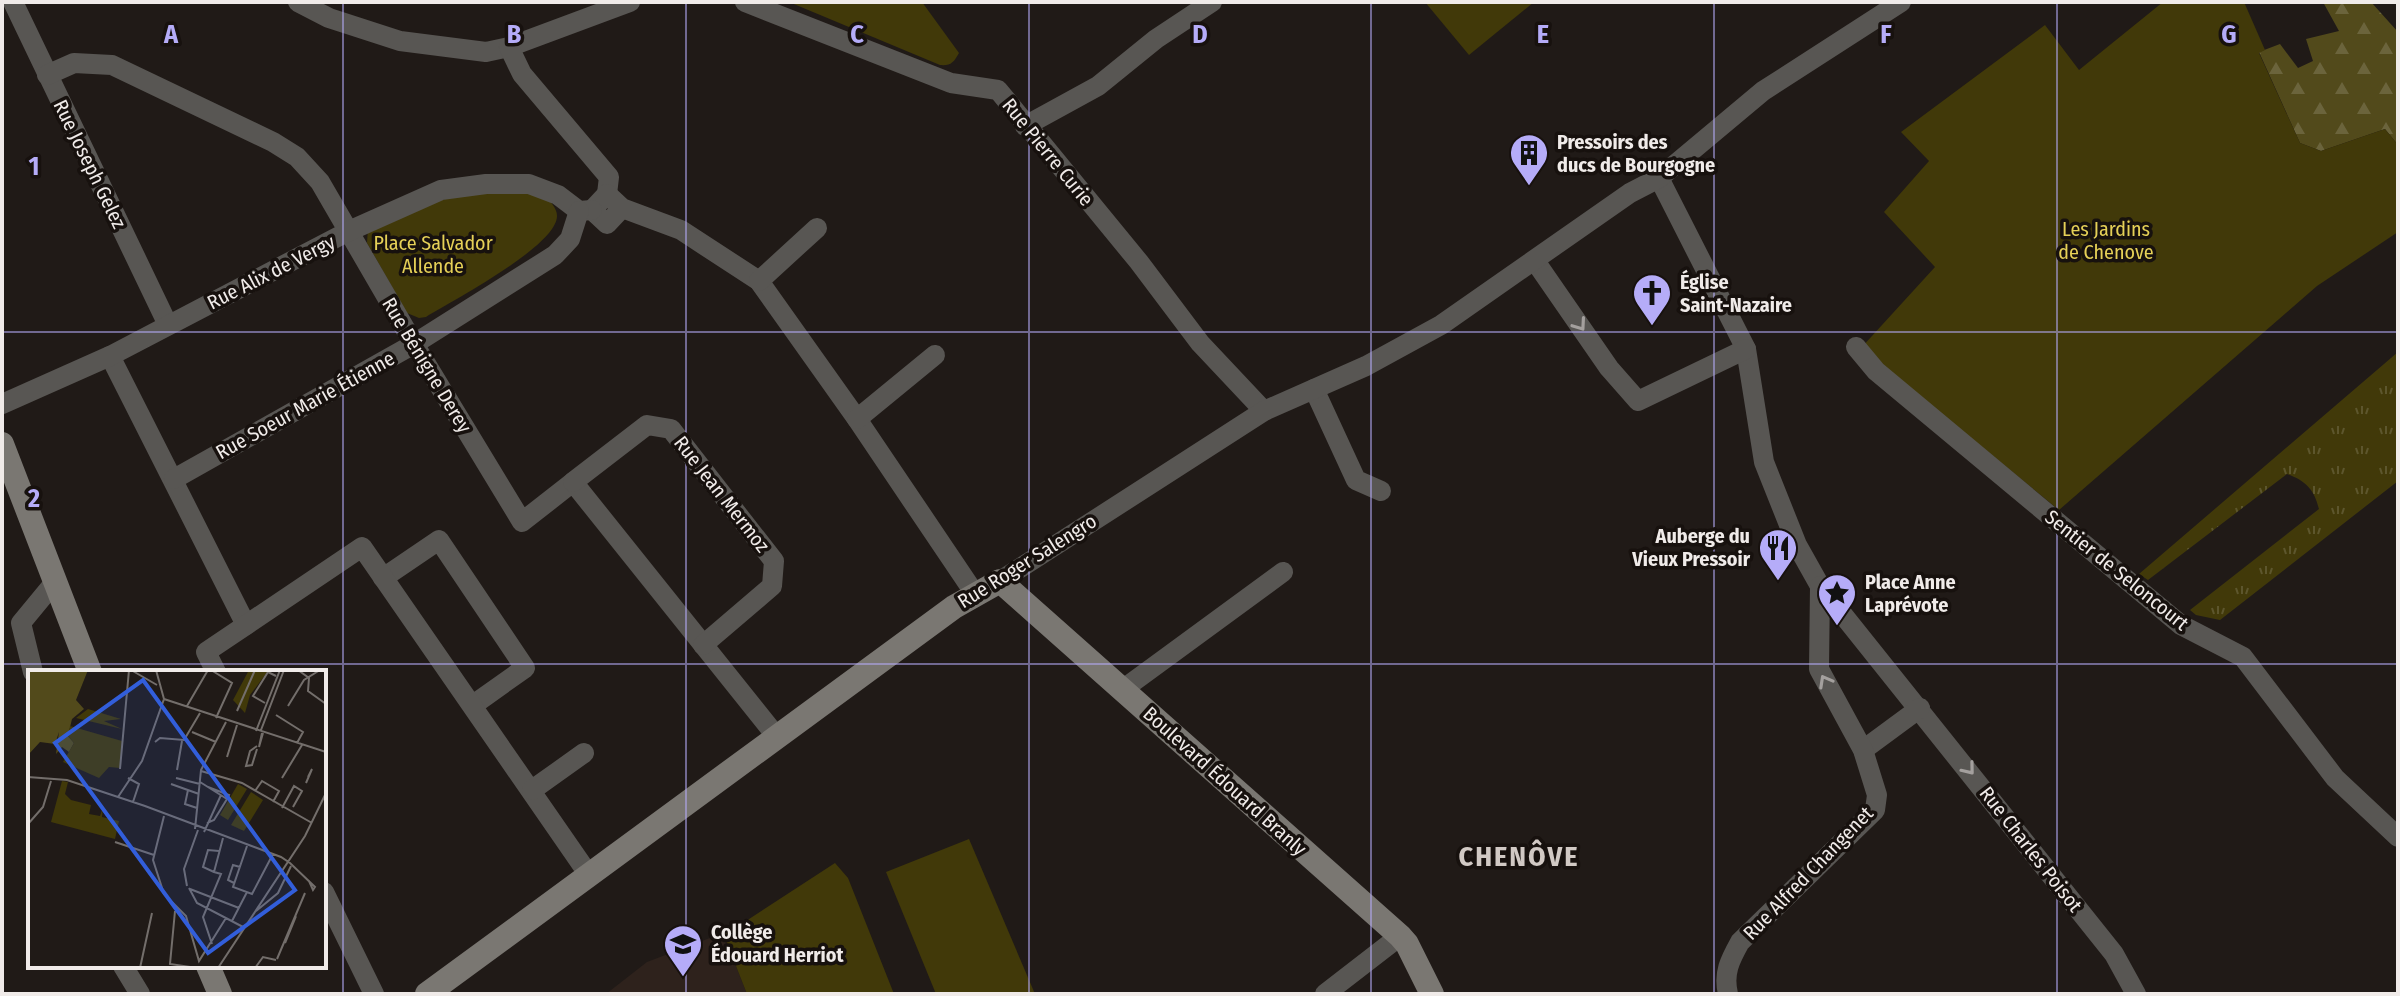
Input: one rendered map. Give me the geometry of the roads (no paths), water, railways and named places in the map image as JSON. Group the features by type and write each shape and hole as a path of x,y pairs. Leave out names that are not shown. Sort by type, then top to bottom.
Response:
{"street":[{"name":"Rue Joseph Gelez","path":"13,2 168,325"},
{"path":"298,2 329,18 400,41 486,52 509,47 630,2"},
{"path":"1025,126 1098,86 1156,39 1212,2"},
{"name":"Rue Roger Salengro","path":"427,994 975,594 1264,411 1366,366 1441,325 1630,193 1659,178 1763,91 1901,2"},
{"name":"Rue Pierre Curie","path":"753,3 951,83 998,90 1139,262 1200,343 1264,411"},
{"path":"509,47 531,85 609,177 607,194 585,210 607,224 622,208"},
{"name":"Rue Bénigne Derey","path":"47,75 74,63 112,65 273,142 297,157 320,182 522,522"},
{"path":"1659,178 1746,349 1764,462 1797,545 1820,586 1920,708 1863,750 1819,669 1820,586"},
{"name":"Rue Alix de Vergy","path":"2,404 110,356 349,231 441,190 486,184 529,184 585,210"},
{"path":"607,194 622,208 681,230 759,281 975,594"},
{"name":"Rue Soeur Marie Étienne","path":"174,479 414,344 555,255 570,239 585,210"},
{"path":"759,281 817,228"},
{"path":"1535,261 1609,368 1638,401 1746,349"},
{"name":"Sentier de Seloncourt","path":"1856,347 1876,371 2181,625 2243,657 2335,778 2398,837"},
{"path":"857,419 935,355"},
{"path":"110,356 246,625"},
{"path":"1314,389 1356,480 1381,491"},
{"name":"Rue Jean Mermoz","path":"522,522 647,425 671,429 774,561 772,586 703,645"},
{"path":"2,444 89,670"},
{"path":"573,482 777,737"},
{"path":"383,578 439,540 525,668 473,705"},
{"path":"215,670 206,652 362,547 589,875"},
{"path":"1122,690 1283,572"},
{"name":"Boulevard Édouard Branly","path":"1000,581 1400,936 1432,994"},
{"path":"33,670 21,623 54,583"},
{"name":"Rue Charles Poisot","path":"1920,708 2114,954 2135,994"},
{"name":"Rue Alfred Changenet","path":"1728,994 1725,980 1730,960 1740,942 1875,810 1877,795 1863,750"},
{"path":"532,790 584,753"},
{"path":"326,896 374,994"},
{"path":"1325,994 1400,936"},
{"path":"124,968 140,994"},
{"path":"209,968 220,994"}],"place":[{"name":"Pressoirs des ducs de Bourgogne","path":"1529,187"},
{"name":"Église Saint-Nazaire","path":"1652,327"},
{"name":"Auberge du Vieux Pressoir","path":"1778,582"},
{"name":"Place Anne Laprévote","path":"1837,627"},
{"name":"Collège Édouard Herriot","path":"683,978"}],"district":[{"name":"CHENÔVE","path":"1519,856"}],"park label":[{"name":"Les Jardins de Chenove","path":"2106,240"},
{"name":"Place Salvador Allende","path":"433,254"}]}
